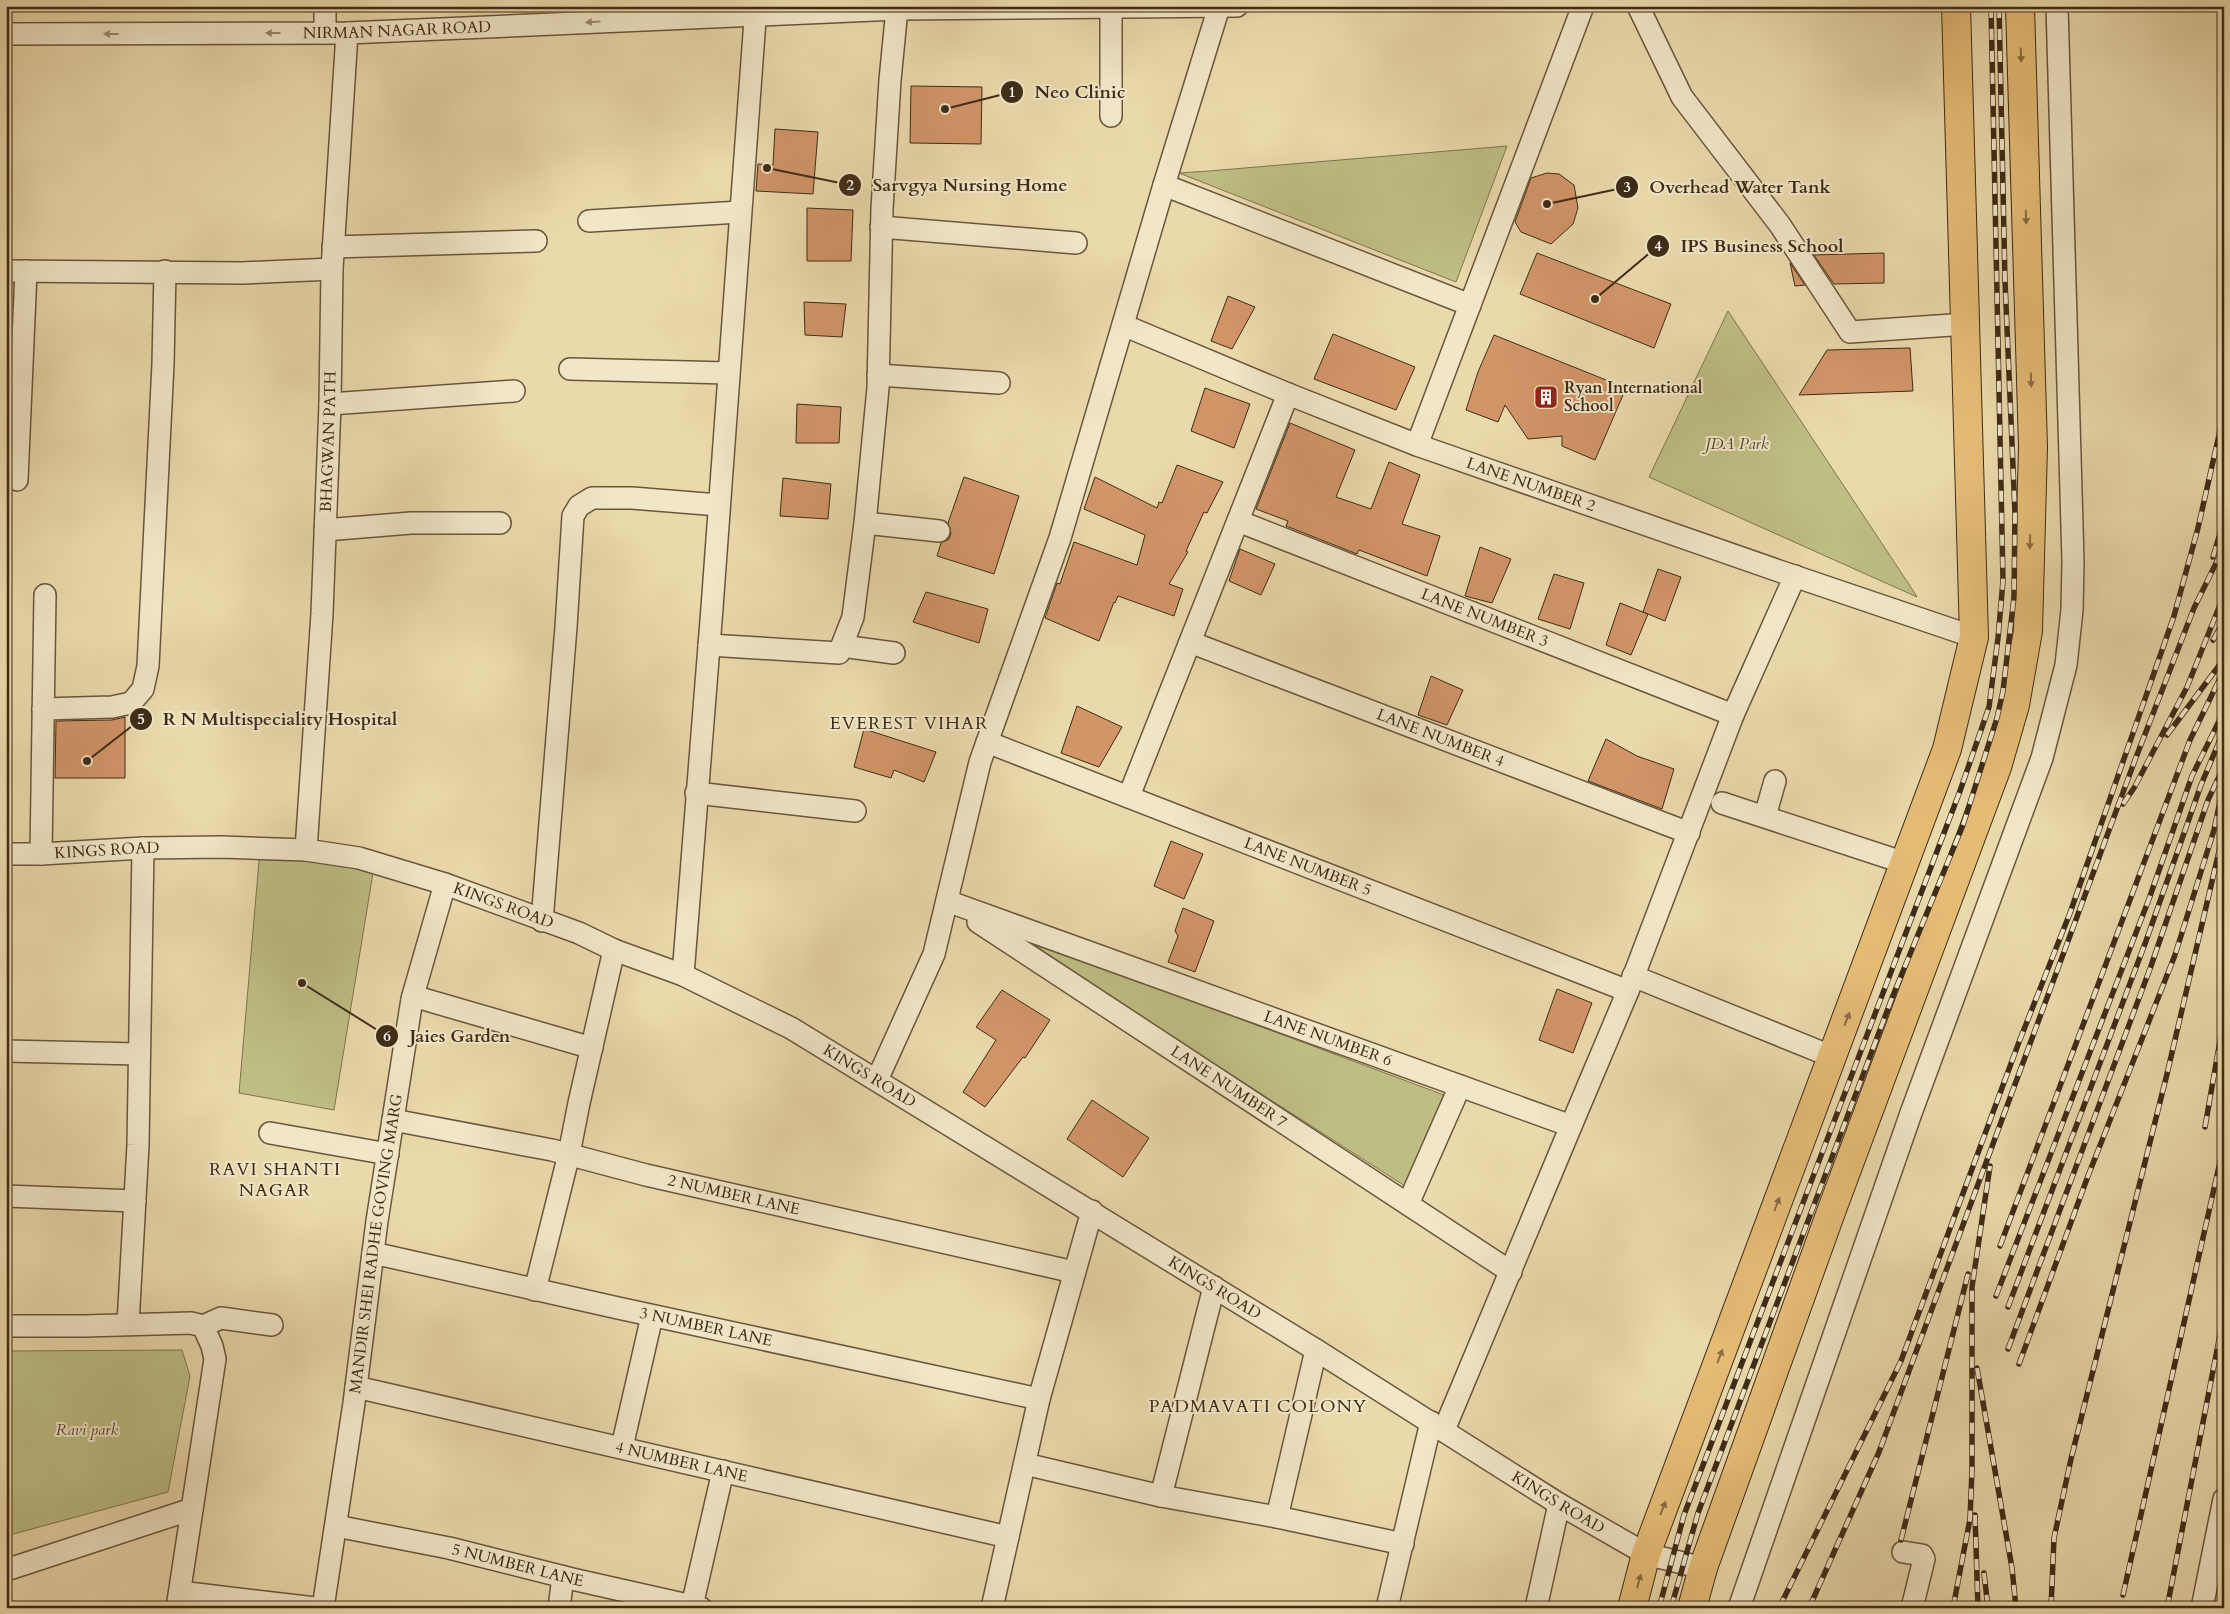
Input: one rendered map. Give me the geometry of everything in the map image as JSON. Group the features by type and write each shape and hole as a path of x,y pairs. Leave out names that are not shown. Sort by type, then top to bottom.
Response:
{"main road":[{"path":"1632,1608 1646,1554 1947,749 1974,637 1956,6"},
{"path":"1692,1608 1703,1568 1830,1212 1997,767 2015,705 2028,631 2033,447 2020,6"}],"street":[{"path":"325,6 325,33"},
{"path":"1417,445 1583,6"},
{"path":"1638,6 1682,97 1780,225 1850,332 1966,324"},
{"path":"1739,1608 1911,1113 2042,758 2066,665 2072,610 2073,562 2057,6"},
{"path":"877,1080 934,954 980,762 1060,538 1164,185 1228,7"},
{"name":"NIRMAN NAGAR ROAD","path":"6,34 347,33 756,11 1228,7"},
{"path":"1110,8 1111,116"},
{"path":"709,646 839,653 853,617 865,523 878,375 882,227 890,80 897,9"},
{"path":"683,975 756,11"},
{"name":"BHAGWAN PATH","path":"306,850 322,614 330,404 332,269 347,33"},
{"path":"1164,185 1470,305"},
{"path":"589,221 740,212"},
{"path":"882,227 1076,243"},
{"path":"333,247 536,241"},
{"path":"17,480 16,271 242,272 332,269"},
{"path":"43,709 112,707 131,703 143,689 148,666 163,364 165,271"},
{"name":"LANE NUMBER 2","path":"1123,324 1288,394 1417,445 1974,637"},
{"path":"570,369 728,373"},
{"path":"878,375 1000,382"},
{"path":"330,404 514,391"},
{"path":"1129,796 1288,394"},
{"path":"542,920 566,627 573,516 579,506 592,498 632,498 719,504"},
{"name":"LANE NUMBER 3","path":"1238,521 1733,715"},
{"path":"325,530 411,523 500,523"},
{"path":"865,523 940,531"},
{"path":"1387,1608 1403,1544 1438,1426 1511,1272 1631,984 1733,715 1795,576"},
{"path":"41,854 45,595"},
{"name":"LANE NUMBER 4","path":"1190,642 1689,833"},
{"path":"842,646 894,653"},
{"name":"LANE NUMBER 5","path":"987,742 1631,984 1832,1057"},
{"path":"1764,816 1775,781"},
{"path":"696,794 855,811"},
{"path":"1722,803 1905,863"},
{"name":"KINGS ROAD","path":"6,854 41,854 143,848 222,847 306,850 359,858 445,884 579,933 614,950 683,975 792,1028 1214,1286 1559,1504 1646,1554 1703,1568"},
{"path":"128,1324 138,1145 143,848"},
{"name":"MANDIR SHEI RADHE GOVING MARG","path":"323,1608 356,1387 373,1253 413,996 445,884"},
{"name":"LANE NUMBER 6","path":"947,901 1571,1126"},
{"name":"LANE NUMBER 7","path":"947,901 1511,1272"},
{"path":"535,1290 569,1154 578,1103 614,950"},
{"path":"413,996 592,1048"},
{"path":"6,1051 139,1054"},
{"path":"1408,1204 1460,1086"},
{"name":"2 NUMBER LANE","path":"393,1120 569,1154 646,1175 1074,1272"},
{"path":"270,1133 388,1154"},
{"path":"6,1196 135,1201"},
{"path":"995,1607 1008,1537 1039,1400 1092,1211"},
{"name":"3 NUMBER LANE","path":"373,1253 1039,1400"},
{"path":"1161,1496 1214,1286"},
{"path":"622,1447 652,1316"},
{"path":"6,1326 191,1323 203,1326 220,1318 272,1325"},
{"path":"203,1326 212,1346 215,1359 179,1600 315,1608"},
{"path":"1277,1517 1316,1350"},
{"name":"4 NUMBER LANE","path":"356,1387 1008,1537"},
{"path":"1025,1464 1161,1496 1277,1517 1403,1544"},
{"path":"696,1607 723,1471"},
{"path":"2202,1608 2224,1499"},
{"path":"1536,1608 1559,1504"},
{"path":"6,1570 192,1509"},
{"name":"5 NUMBER LANE","path":"336,1526 449,1548 563,1577 696,1607"},
{"path":"1903,1552 1922,1555 1924,1559 1912,1608"},
{"path":"559,1608 563,1577"}],"green space":[{"path":"1507,146 1456,282 1179,173 1209,171"},
{"name":"JDA Park","path":"1728,311 1914,592 1917,597 1649,477"},
{"path":"261,838 373,873 334,1110 239,1093"},
{"path":"1010,933 1444,1095 1405,1186"},
{"name":"Ravi park","path":"182,1350 190,1376 168,1492 6,1536 6,1351"}],"building":[{"path":"911,86 982,87 981,144 910,143"},
{"path":"775,129 818,132 813,194 756,191 758,164 773,165"},
{"path":"1547,173 1559,174 1574,185 1578,208 1573,224 1551,244 1521,232 1515,222 1531,178"},
{"path":"807,208 853,210 851,261 807,261"},
{"path":"1537,253 1671,304 1654,348 1520,294"},
{"path":"1884,253 1884,283 1834,284 1814,255"},
{"path":"1790,263 1805,285 1795,286"},
{"path":"1228,296 1255,307 1232,349 1211,341"},
{"path":"804,302 846,304 842,337 805,335"},
{"path":"1333,334 1415,367 1396,410 1314,379"},
{"name":"Ryan International School","path":"1494,335 1626,388 1595,460 1562,446 1562,436 1528,439 1505,405 1498,422 1466,410 1478,372"},
{"path":"1910,348 1913,391 1799,395 1827,350"},
{"path":"1205,388 1250,404 1234,448 1191,431"},
{"path":"797,404 841,407 839,443 796,443"},
{"path":"1290,423 1355,450 1336,497 1371,509 1389,462 1420,475 1402,524 1440,536 1427,576 1359,550 1357,554 1286,526 1288,521 1256,509"},
{"path":"1177,465 1223,482 1207,513 1204,512 1186,551 1188,552 1169,584 1183,589 1174,616 1118,596 1099,641 1045,618 1057,583 1060,584 1074,542 1137,565 1145,535 1084,509 1095,477 1157,508 1159,502 1162,503"},
{"path":"964,477 1019,496 994,574 937,556 941,543 949,539 951,533 948,523"},
{"path":"783,478 831,484 828,519 780,516"},
{"path":"1480,547 1511,559 1492,603 1465,596"},
{"path":"1240,549 1275,564 1261,595 1229,581"},
{"path":"1658,569 1681,577 1665,621 1643,612"},
{"path":"1554,574 1584,583 1570,629 1538,619"},
{"path":"926,592 988,609 979,643 913,622"},
{"path":"1620,603 1648,614 1631,655 1606,645"},
{"path":"1431,676 1463,690 1447,725 1418,715"},
{"path":"1077,706 1122,727 1099,767 1061,753"},
{"path":"125,717 125,778 55,778 56,721 112,720"},
{"path":"864,729 936,752 924,782 894,770 891,778 854,767"},
{"path":"1606,739 1637,756 1674,769 1662,809 1588,781"},
{"path":"1171,841 1203,854 1184,899 1154,886"},
{"path":"1183,908 1214,921 1195,972 1168,962 1178,936 1175,931"},
{"path":"1557,989 1592,1003 1573,1053 1539,1040"},
{"path":"1002,990 1050,1020 1025,1058 1023,1057 985,1107 963,1092 996,1040 976,1027"},
{"path":"1092,1100 1149,1138 1123,1177 1067,1139"}],"railway":[{"path":"1659,1608 1684,1515 1960,791 1989,707 2003,581 1991,6"},
{"path":"1671,1608 1698,1513 1892,998 1963,825 1997,718 2003,691 2014,597 2015,513 2005,281 1999,6"},
{"path":"1779,1608 1901,1361 2019,1042 2070,913 2174,616 2198,528 2224,413"},
{"path":"2213,557 2224,520"},
{"path":"1809,1608 1879,1452 2135,760 2194,608 2224,547"},
{"path":"2123,804 2134,788 2187,687 2224,595"},
{"path":"2213,640 2224,621"},
{"path":"2167,735 2224,659"},
{"path":"2000,1246 2190,740 2224,670"},
{"path":"1996,1296 2149,899 2192,776 2224,711"},
{"path":"2008,1307 2146,941 2201,785 2224,730"},
{"path":"2008,1349 2151,966 2208,800 2224,766"},
{"path":"2019,1364 2088,1176 2175,955 2214,830 2224,782"},
{"path":"2051,1608 2054,1538 2071,1459 2167,1074 2224,830"},
{"path":"2205,1127 2224,1018"},
{"path":"2123,1595 2224,1144"},
{"path":"1953,1608 1970,1519 1972,1470 1972,1287 1990,1166"},
{"path":"1901,1540 1968,1274"},
{"path":"2167,1608 2224,1314"},
{"path":"1977,1368 2012,1568 2016,1608"},
{"path":"1975,1515 1978,1608"},
{"path":"1984,1573 1988,1608"}],"place":[{"name":"Neo Clinic","path":"945,109"},
{"name":"Sarvgya Nursing Home","path":"767,168"},
{"name":"Overhead Water Tank","path":"1547,204"},
{"name":"IPS Business School","path":"1595,299"},
{"name":"Ryan International School","path":"1546,397"},
{"name":"R N Multispeciality Hospital","path":"87,761"},
{"name":"Jaies Garden","path":"302,983"}],"district":[{"name":"EVEREST VIHAR","path":"909,723"},
{"name":"RAVI SHANTI NAGAR","path":"275,1179"},
{"name":"PADMAVATI COLONY","path":"1258,1406"}]}
